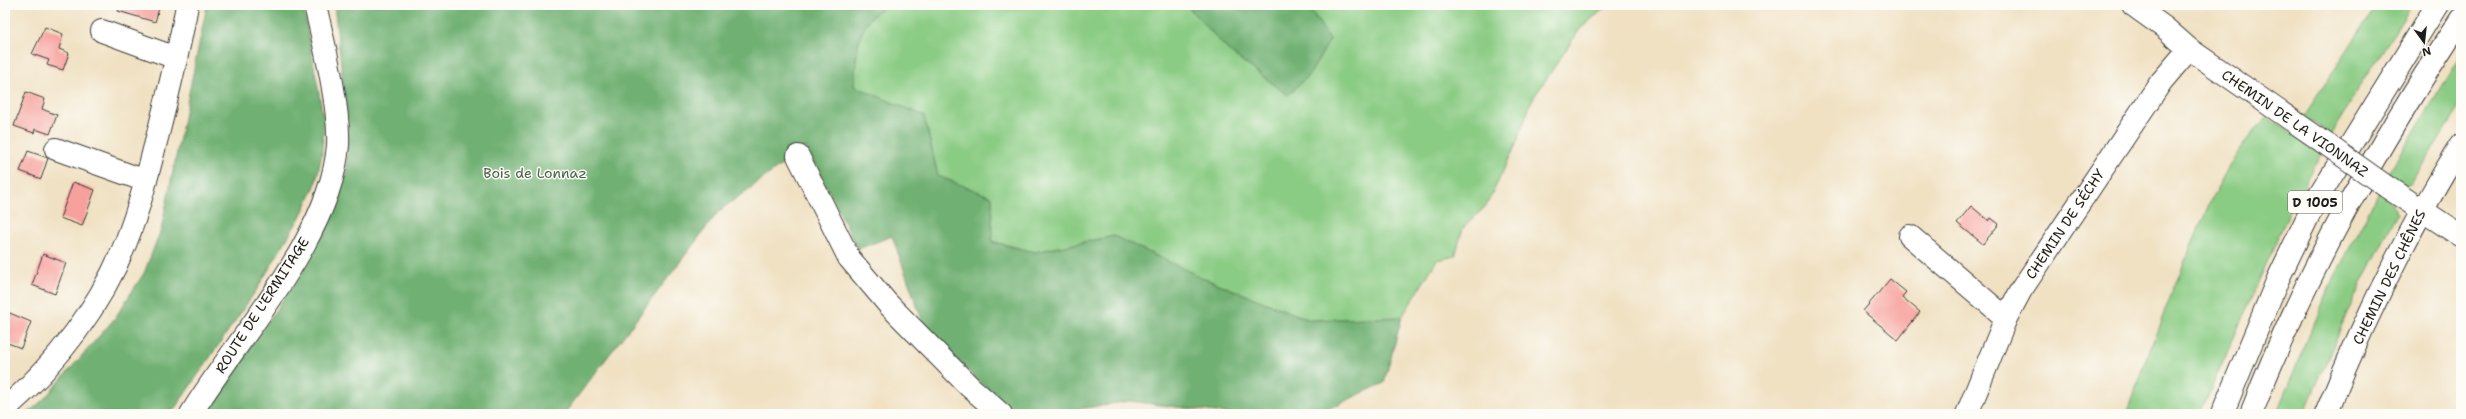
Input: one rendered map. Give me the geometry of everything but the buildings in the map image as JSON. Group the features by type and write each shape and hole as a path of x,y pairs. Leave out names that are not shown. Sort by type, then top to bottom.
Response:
{"main road":[{"path":"5,409 41,374 71,338 91,310 126,243 146,181 176,58 187,5"},
{"name":"ROUTE DE L'ERMITAGE","path":"191,414 292,263 321,210 330,185 336,155 337,126 315,5"},
{"name":"CHEMIN DE LA VIONNAZ","path":"2133,5 2165,28 2189,50 2387,187 2461,236"},
{"name":"D 1005","path":"2222,414 2278,278 2314,204 2437,5"},
{"name":"D 1005","path":"2251,414 2302,294 2341,215 2432,63 2461,19"},
{"path":"102,31 176,58"},
{"name":"CHEMIN DE SÉCHY","path":"1968,414 2006,318 2039,262 2156,88 2189,50"},
{"name":"CHEMIN DES CHÊNES","path":"2326,414 2338,383 2421,210 2461,145"},
{"path":"56,149 146,181"},
{"path":"798,156 849,258 888,304 970,387 1001,414"},
{"path":"1910,236 2006,318"}],"green space":[{"path":"207,5 303,5 324,121 322,155 315,186 300,217 257,289 171,414 27,414 44,399 115,318 144,273 161,230"},
{"name":"Bois de Lonnaz","path":"334,5 889,5 878,11 864,28 857,50 854,86 924,116 938,176 992,197 992,242 1035,252 1114,236 1205,279 1310,320 1402,317 1384,383 1317,414 1232,414 1129,401 1049,414 1014,414 926,331 892,236 858,249 806,147 719,211 564,414 204,414 280,304 325,228 347,173 348,125"},
{"path":"889,5 1186,5 1230,52 1288,95 1330,40 1311,10 1312,5 1608,5 1580,29 1532,100 1515,147 1486,206 1463,228 1455,256 1437,260 1402,317 1310,320 1205,279 1114,236 1035,252 991,241 992,198 938,176 924,116 854,86 857,50 864,28 878,11"},
{"path":"1186,5 1312,5 1311,10 1330,40 1310,74 1288,95 1230,52"},
{"path":"2377,5 2412,5 2360,86 2331,135 2304,116"},
{"path":"2461,56 2461,104 2411,183 2403,185 2388,174"},
{"path":"2267,116 2321,154 2288,215 2200,414 2126,414 2147,356 2193,241 2210,203 2240,150"},
{"path":"2378,193 2393,204 2397,214 2347,313 2304,414 2276,414 2331,284"}]}
